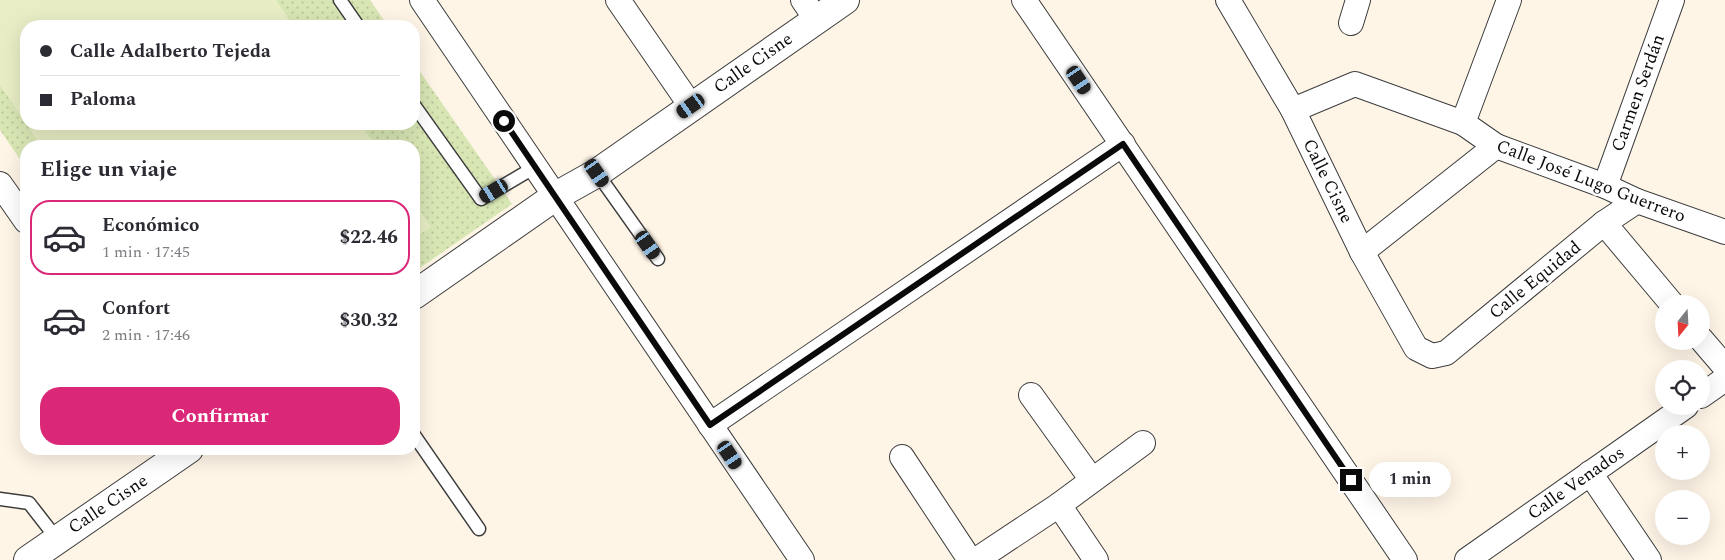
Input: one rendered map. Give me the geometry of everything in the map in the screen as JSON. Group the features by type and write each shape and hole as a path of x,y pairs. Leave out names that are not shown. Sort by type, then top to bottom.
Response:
{"street":[{"path":"422,0 802,560"},
{"path":"618,0 691,106"},
{"name":"Calle Cisne","path":"420,291 556,196 597,173 691,106 809,9 845,0"},
{"path":"1024,0 1405,560"},
{"name":"Calle Cisne","path":"1228,0 1293,110 1362,252 1416,348 1432,356"},
{"path":"1351,23 1358,0"},
{"path":"1464,123 1509,0"},
{"name":"Carmen Serdán","path":"1604,186 1672,0"},
{"name":"Calle José Lugo Guerrero","path":"1293,110 1355,84 1464,123 1496,146 1604,186 1636,201 1725,232"},
{"path":"710,425 1123,144"},
{"path":"1362,252 1496,146"},
{"path":"0,184 20,212"},
{"name":"Calle Equidad","path":"1432,356 1446,353 1604,223 1636,201"},
{"path":"1604,223 1664,295"},
{"path":"1710,350 1725,368"},
{"path":"1710,390 1725,379"},
{"path":"1031,394 1092,480"},
{"name":"Calle Venados","path":"1467,560 1673,415"},
{"path":"976,560 1004,552 1059,505 1143,442"},
{"name":"Calle Cisne","path":"28,560 180,455"},
{"path":"902,457 970,560"},
{"path":"1590,473 1649,560"},
{"path":"1059,505 1096,560"}],"lane":[{"path":"340,0 354,20"},
{"path":"420,113 481,199 535,167"},
{"path":"597,173 658,259"},
{"path":"420,444 478,529"},
{"path":"0,499 29,504 57,539"}],"green space":[{"path":"0,0 370,0 384,20 20,20 20,130 420,130 420,72 512,204 420,268 420,140 20,140 20,159 0,130"},
{"path":"0,0 276,0 290,20 20,20 20,115 0,85"},
{"path":"30,130 364,130 372,140 37,140"},
{"path":"420,211 431,227 420,234"}],"route":[{"path":"504,121 710,425 1123,144 1351,480"}]}
